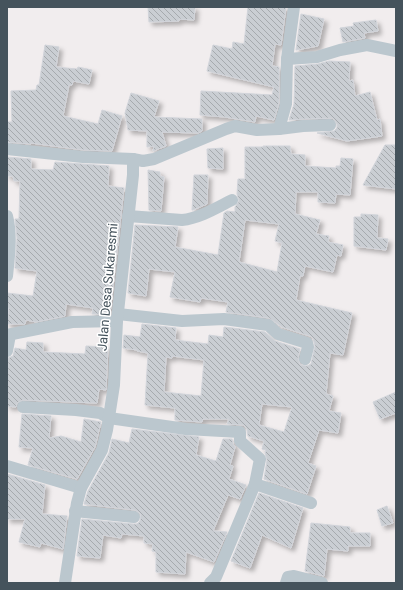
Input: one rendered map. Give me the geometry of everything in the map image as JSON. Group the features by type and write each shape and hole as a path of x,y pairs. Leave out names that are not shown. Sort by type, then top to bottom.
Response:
{"street":[{"path":"280,130 286,104 287,60 294,7"},
{"path":"287,60 317,57 340,50 367,45 396,51"},
{"path":"7,149 83,158 143,160 154,159 226,128 235,126 257,130 280,130 303,126 330,125"},
{"name":"Jalan Desa Sukaresmi","path":"65,583 75,511 81,488 102,450 109,418 114,385 117,317 133,175 133,159"},
{"name":"Jalan Desa Sukaresmi","path":"128,216 182,220 197,217 232,200"},
{"path":"7,216 9,223 9,258 7,276"},
{"path":"7,351 8,334 72,322 117,317 182,321 224,319 268,325 278,334 307,343 308,347 305,359"},
{"path":"23,407 100,413 109,418 186,429 240,432 240,441 260,459 255,484 213,580"},
{"path":"7,466 81,488"},
{"path":"255,484 310,504"},
{"path":"75,511 134,518"},
{"path":"286,583 288,577 294,576 322,583"}],"building":[{"path":"148,7 195,7 194,20 179,19 179,21 149,22"},
{"path":"248,7 286,7 281,45 275,44 272,66 279,67 279,103 274,120 256,116 255,122 200,115 201,91 272,95 274,87 207,71 213,45 232,49 233,42 244,44"},
{"path":"301,14 324,19 318,46 296,50"},
{"path":"376,20 378,31 364,33 365,38 343,42 340,28 354,26 353,23"},
{"path":"45,45 59,47 56,67 77,69 78,67 92,70 89,84 73,81 72,85 69,85 63,116 98,124 102,110 122,116 112,151 84,150 31,143 7,142 7,122 12,122 11,91 36,90 37,85 39,85"},
{"path":"329,61 350,62 349,81 353,80 355,96 370,92 377,120 380,119 382,136 347,141 317,133 334,131 337,128 337,124 333,118 289,120 294,104 295,66 318,64"},
{"path":"131,93 159,101 154,117 202,119 202,131 198,133 162,132 166,146 153,151 154,146 147,147 147,131 128,130 125,113"},
{"path":"385,145 396,145 396,189 363,185"},
{"path":"290,146 291,154 305,155 305,166 336,168 336,166 340,166 341,158 353,159 350,195 336,194 335,203 318,202 318,192 296,192 295,214 320,220 316,234 329,236 328,242 343,245 341,256 337,255 333,272 305,266 303,276 300,276 296,300 352,313 343,355 330,353 326,394 333,396 329,411 341,413 338,433 319,430 308,463 316,466 307,494 264,479 267,460 265,453 266,450 262,449 264,441 248,436 247,429 244,425 227,424 229,419 203,419 202,422 175,420 175,408 145,405 148,353 123,348 124,335 140,337 142,324 176,328 175,340 208,344 209,335 223,337 224,327 265,332 275,341 300,349 298,358 300,365 307,366 311,364 315,346 313,338 310,336 282,327 269,318 226,312 228,302 201,298 200,302 170,297 175,272 149,269 146,296 128,293 135,225 178,227 175,247 218,255 224,213 227,211 235,212 235,207 239,201 237,194 238,179 245,179 245,147","holes":["245,220 279,224 275,241 282,243 277,272 239,262","172,356 204,360 201,396 164,392 166,357 172,358","262,404 292,407 284,432 259,425"]},
{"path":"223,148 223,169 208,168 207,149"},
{"path":"7,157 31,159 31,169 53,170 55,162 109,166 108,186 124,188 110,314 92,314 93,308 66,304 65,316 36,322 26,320 25,324 7,324 9,308 7,308 7,293 33,296 37,271 15,268 17,238 15,219 19,219 20,181 14,181 13,176 7,176"},
{"path":"148,170 160,172 160,176 164,177 161,211 149,210"},
{"path":"194,175 208,175 207,204 192,210"},
{"path":"361,214 378,215 377,238 388,239 386,250 354,246 354,217 361,217"},
{"path":"27,342 43,343 43,352 85,354 86,346 108,347 106,390 99,389 97,403 23,400 17,403 16,407 7,406 8,358 13,356 15,348 26,350"},
{"path":"396,392 396,413 380,419 373,402"},
{"path":"22,414 51,416 49,438 61,436 81,442 84,419 101,422 95,447 77,479 28,465 33,448 19,447"},
{"path":"132,429 199,437 196,455 216,461 223,439 232,439 235,447 230,465 233,466 229,479 246,485 240,499 228,495 213,531 227,532 214,562 186,552 185,574 156,572 156,552 152,551 153,544 144,543 144,536 122,534 121,538 103,535 100,558 77,556 82,519 133,524 137,524 140,521 141,514 135,510 84,504 88,491 109,453 112,439 129,443"},
{"path":"7,474 45,485 42,514 67,516 63,549 41,543 40,547 19,542 25,519 7,519"},
{"path":"259,493 303,508 291,548 262,535 250,568 231,561"},
{"path":"387,506 393,523 382,526 377,510"},
{"path":"311,523 350,527 350,533 370,533 370,546 348,546 348,551 327,549 324,576 305,571"}]}
